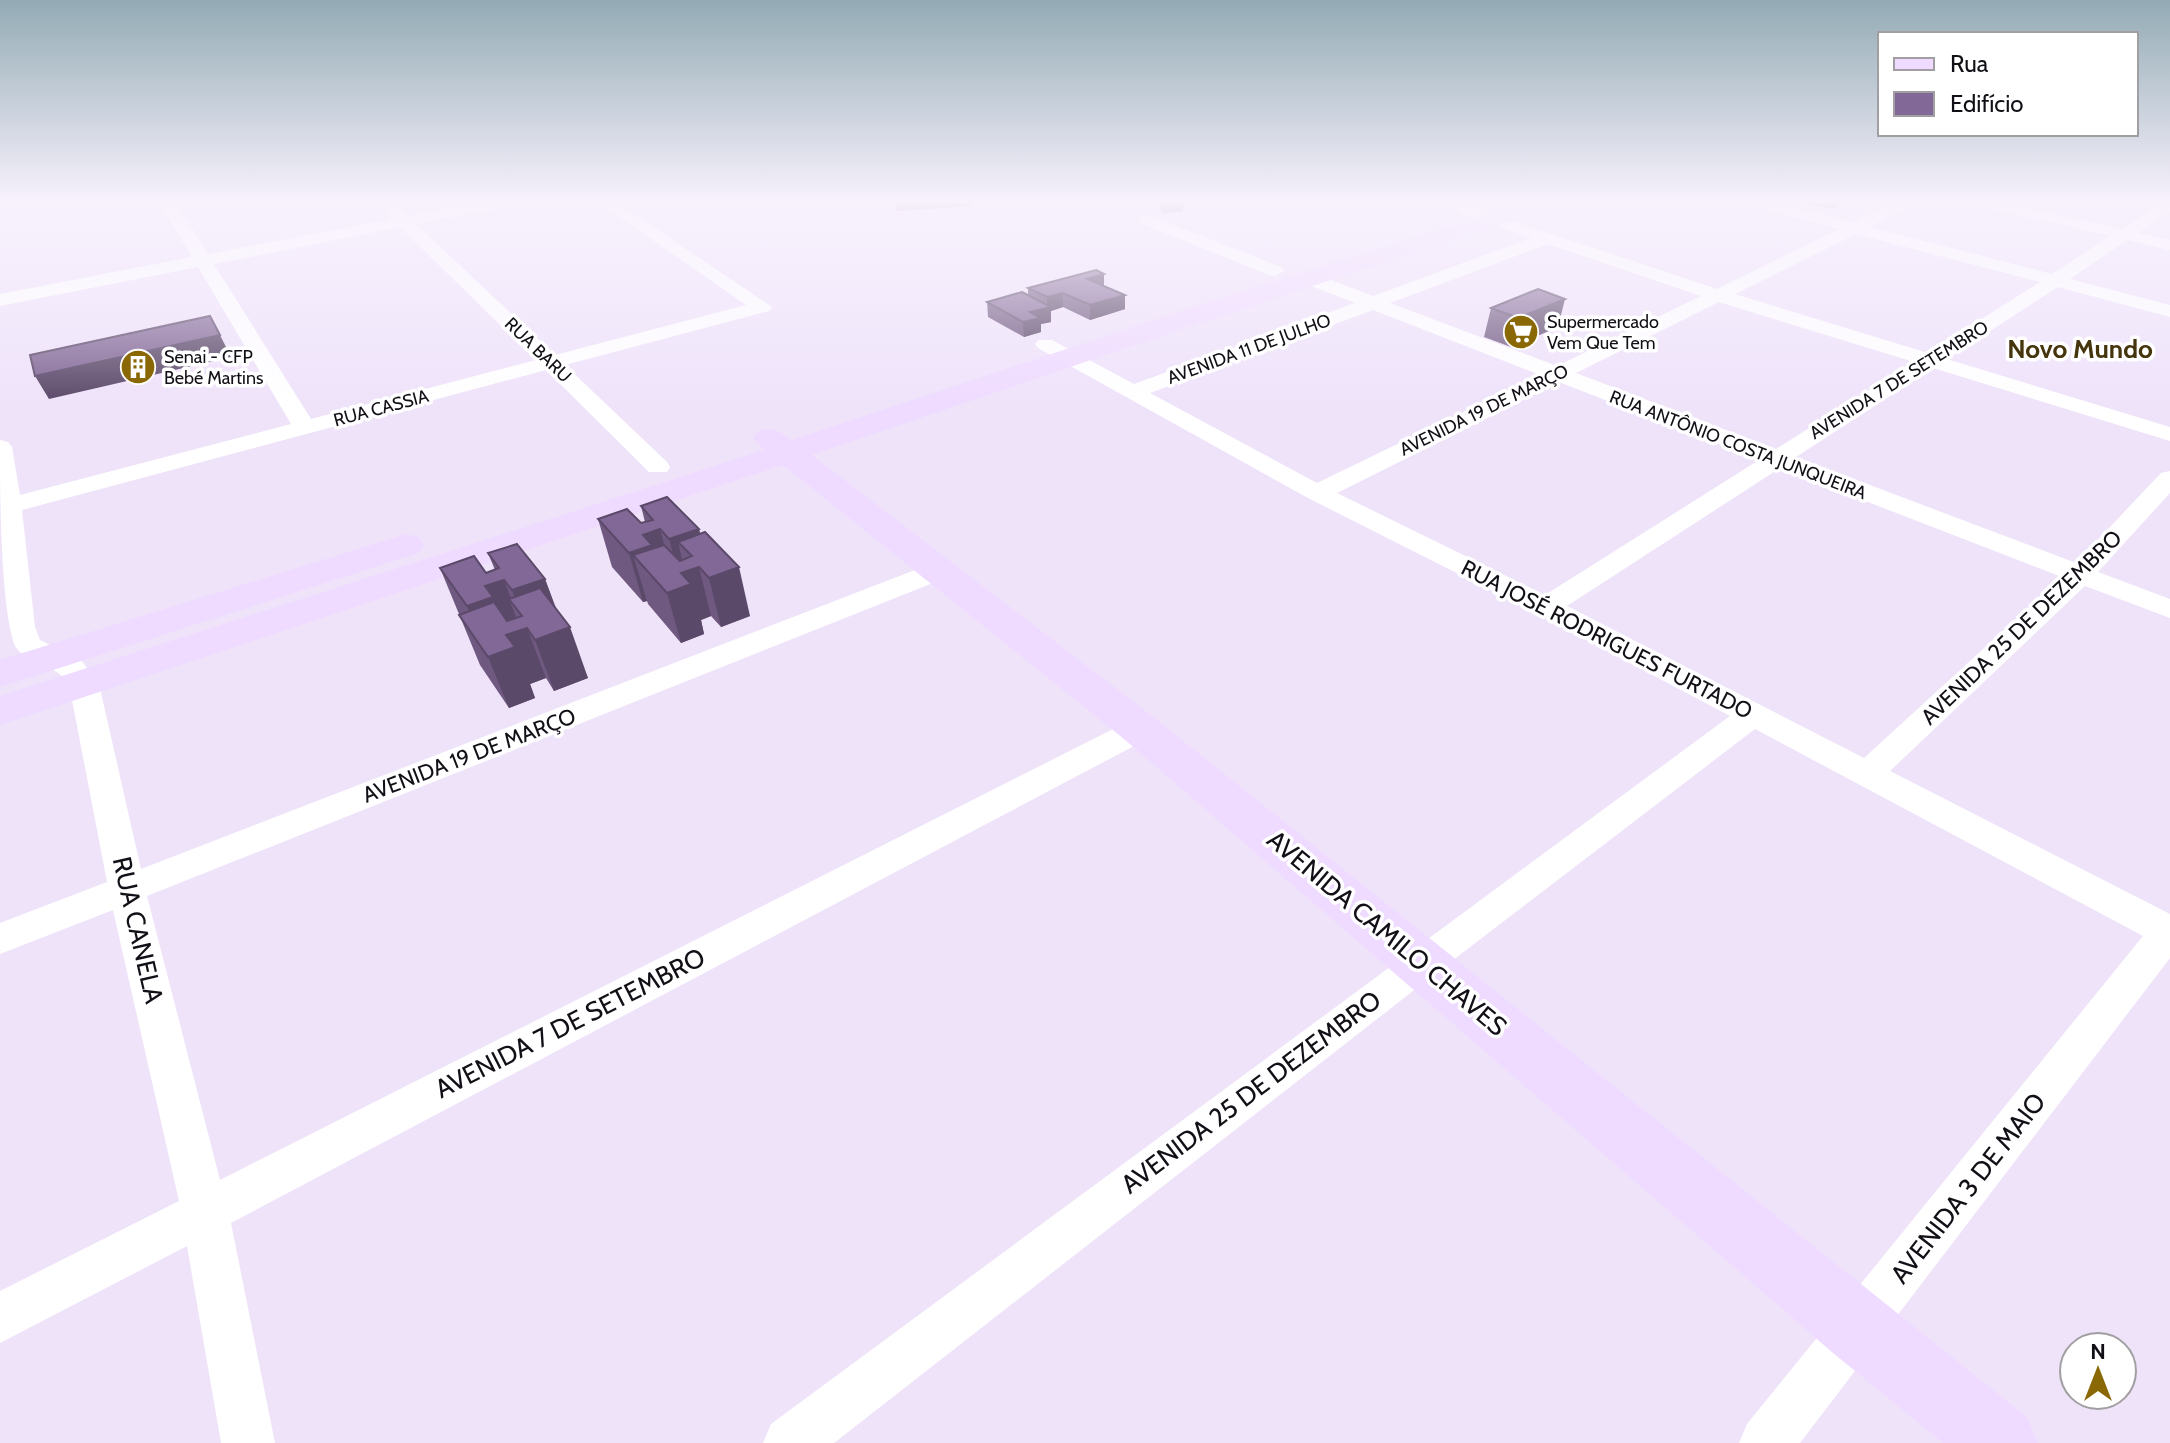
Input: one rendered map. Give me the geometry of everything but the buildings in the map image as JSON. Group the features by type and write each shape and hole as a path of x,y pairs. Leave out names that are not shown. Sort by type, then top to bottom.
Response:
{"main road":[{"path":"0,711 68,671 658,467 776,443 1045,344 1176,300 1284,268"},
{"path":"0,674 68,671 776,443 1073,359 1333,268"},
{"path":"1176,300 1202,313"},
{"name":"AVENIDA CAMILO CHAVES","path":"776,443 1140,729 1858,1328 2001,1443"}],"street":[{"path":"0,300 162,268"},
{"path":"210,268 305,428"},
{"name":"RUA BARU","path":"453,268 658,467"},
{"name":"RUA CASSIA","path":"5,507 762,307 705,268"},
{"path":"1268,268 1275,271"},
{"name":"AVENIDA 11 DE JULHO","path":"1132,392 1467,268"},
{"path":"1635,268 2170,434"},
{"name":"AVENIDA 19 DE MARÇO","path":"1317,493 1772,268"},
{"path":"2006,268 2170,311"},
{"name":"AVENIDA 7 DE SETEMBRO","path":"1546,607 2074,268"},
{"name":"RUA ANTÔNIO COSTA JUNQUEIRA","path":"1308,278 2170,609"},
{"name":"RUA JOSÉ RODRIGUES FURTADO","path":"1045,344 1317,493 1754,714 2169,932"},
{"path":"0,447 16,603 24,636 31,649 68,671"},
{"name":"AVENIDA 25 DE DEZEMBRO","path":"1868,773 2080,575 2170,478"},
{"name":"AVENIDA 19 DE MARÇO","path":"0,939 938,571"},
{"name":"RUA CANELA","path":"68,671 127,890 205,1211 248,1443"},
{"name":"AVENIDA 25 DE DEZEMBRO","path":"790,1443 1422,962 1754,714"},
{"name":"AVENIDA 7 DE SETEMBRO","path":"0,1318 1140,729"},
{"name":"AVENIDA 3 DE MAIO","path":"1766,1443 2169,932"}],"place":[{"name":"Supermercado Vem Que Tem","path":"1521,332"},
{"name":"Senai - CFP Bebé Martins","path":"138,367"}],"district":[{"name":"Novo Mundo","path":"2080,349"}]}
